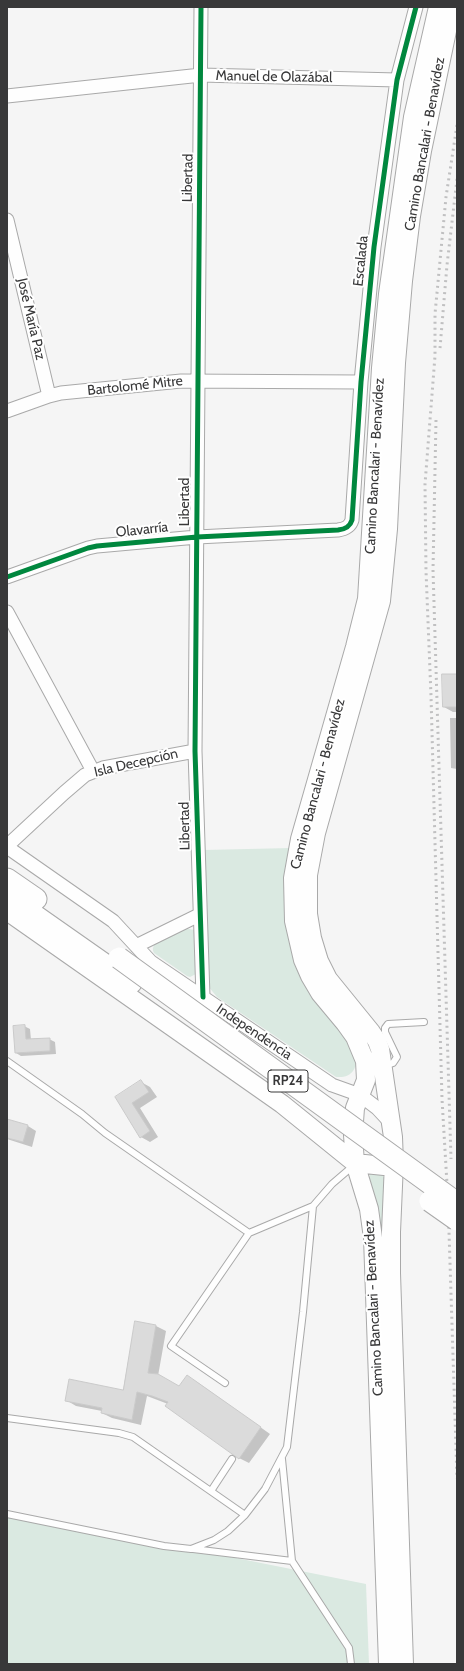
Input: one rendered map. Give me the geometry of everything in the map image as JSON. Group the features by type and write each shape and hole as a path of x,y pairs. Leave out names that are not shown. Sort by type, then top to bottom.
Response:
{"main road":[{"name":"Camino Bancalari - Benavídez","path":"388,1664 373,1238 369,1208 355,1163 354,1118 366,1080 365,1061 355,1037 320,993 303,960 294,921 293,878 300,839 355,647 367,599 381,368 388,294 413,117 438,7"},
{"name":"Camino Bancalari - Benavídez","path":"404,1664 391,1273 391,1206 394,1166 394,1137 383,1067 377,1041 328,978 319,960 312,938 308,914 308,875 316,833 381,601 388,530 396,363 403,280 411,216 422,151 452,7"},
{"name":"RP24","path":"7,879 119,958 457,1204"},
{"name":"RP24","path":"7,896 131,983 457,1220"},
{"path":"7,911 282,1104 355,1163 394,1166"}],"street":[{"name":"Libertad","path":"201,7 196,750 203,997"},
{"name":"Escalada","path":"352,520 361,382 374,247 398,80 416,7"},
{"name":"Manuel de Olazábal","path":"7,96 201,75 398,80"},
{"name":"José María Paz","path":"7,220 49,396"},
{"name":"Bartolomé Mitre","path":"7,410 61,393 198,380 361,382"},
{"name":"Olavarría","path":"7,577 88,548 197,537 338,530 348,527 352,520"},
{"path":"7,612 93,771"},
{"name":"Isla Decepción","path":"7,847 85,775 103,768 196,750"},
{"name":"Independencia","path":"7,847 113,921 151,962 332,1085 360,1096 377,1108 391,1123"},
{"path":"136,946 200,915"}],"lane":[{"path":"383,1067 393,1063 397,1057 385,1032 385,1028 388,1024 424,1022"},
{"path":"7,1061 82,1114 105,1133 249,1233"},
{"path":"225,1384 171,1346 249,1233 313,1206 332,1184 355,1163"},
{"path":"192,1549 214,1540 228,1531 245,1515 265,1489 287,1447 313,1206"},
{"path":"7,1418 119,1432 133,1437 245,1515"},
{"path":"282,1457 292,1561 349,1648 351,1664"},
{"path":"211,1491 232,1459"},
{"path":"7,1514 164,1546 292,1561"}],"shaded area":[{"path":"291,848 341,1032 355,1056 355,1067 351,1073 346,1076 336,1077 217,997 208,986 204,850"},
{"path":"185,928 194,930 195,935 196,974 190,977 154,953 153,949 158,941"},
{"path":"385,1172 385,1254 368,1179 371,1173"},
{"path":"7,1514 366,1584 369,1664 7,1664"}],"building":[{"path":"442,674 457,674 457,707 443,707"},
{"path":"25,1025 26,1039 50,1038 50,1051 15,1053 13,1026"},
{"path":"141,1080 149,1092 132,1103 150,1131 140,1138 115,1097"},
{"path":"7,1119 28,1125 23,1142 7,1138"},
{"path":"135,1321 156,1325 148,1373 158,1374 179,1386 187,1375 261,1427 239,1459 165,1406 168,1402 152,1396 137,1392 132,1420 101,1413 102,1408 65,1401 69,1379 123,1390"}],"railway":[{"path":"457,125 446,197 435,314 435,356 425,484 426,571 431,696 442,1099 448,1201 457,1479"},
{"path":"440,348 447,265 457,179"},
{"path":"436,420 433,570 451,1159"}],"cycle path":[{"path":"201,7 195,751 203,997"},
{"path":"7,577 97,546 197,537 338,530 349,526 352,520 361,382 374,247 397,80 416,7"}]}
